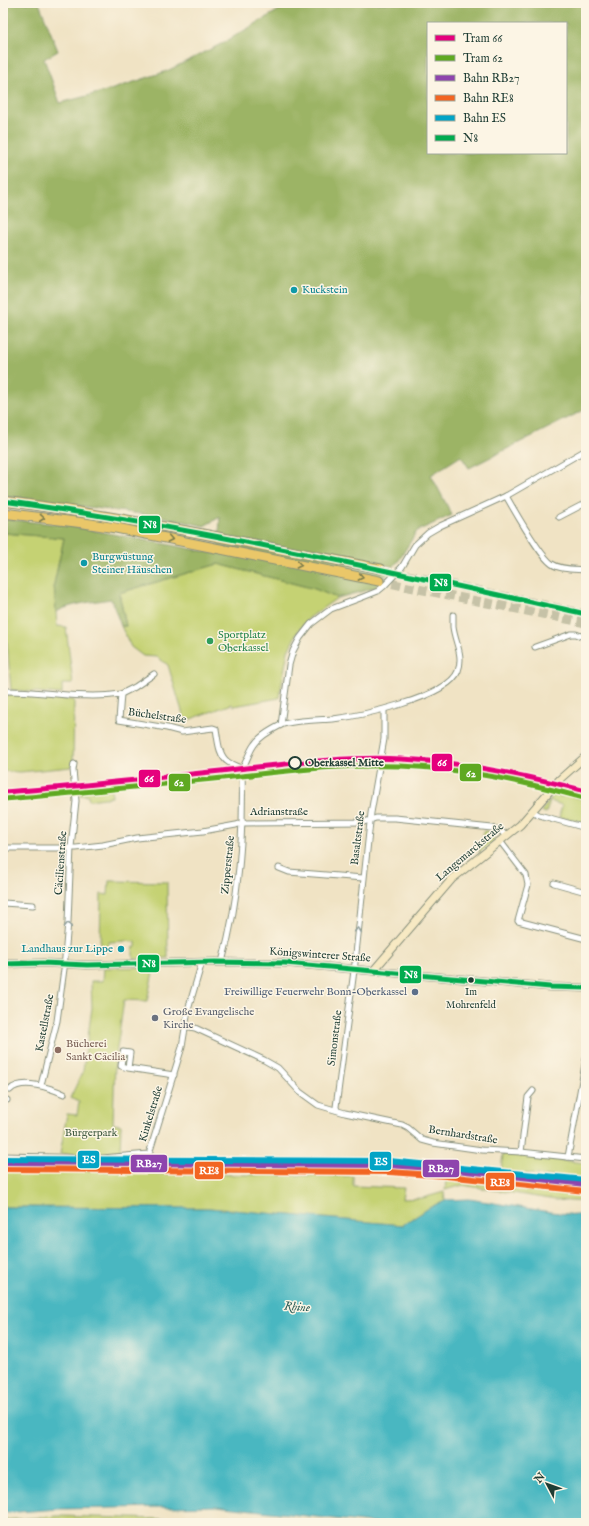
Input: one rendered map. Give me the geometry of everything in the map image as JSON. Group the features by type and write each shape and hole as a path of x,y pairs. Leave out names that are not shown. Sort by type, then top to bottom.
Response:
{"highway":[{"path":"3,501 56,508 181,530 381,569"},
{"path":"3,514 116,528 379,581"}],"main road":[{"name":"Langemarckstraße","path":"374,970 452,879 520,825 560,779 586,756"},
{"name":"Königswinterer Straße","path":"3,964 109,965 202,962 294,963 550,987 586,988"}],"street":[{"path":"281,725 289,665 293,651 300,638 311,624 331,609 378,591 402,567 415,545 428,533 506,496 586,450"},
{"path":"506,496 525,528 551,564 559,567 586,570"},
{"path":"559,517 586,503"},
{"path":"242,769 258,740 281,725 384,710 419,698 447,685 456,675 461,658 453,628 453,615"},
{"path":"535,647 571,634 576,634 586,638"},
{"name":"Büchelstraße","path":"3,691 108,696 121,694 135,687 154,674"},
{"name":"Büchelstraße","path":"121,694 119,720 182,732 214,728 216,729 221,752 224,758 242,769"},
{"name":"Basaltstraße","path":"354,968 370,820 384,739 384,710"},
{"name":"Cäcilienstraße","path":"64,964 68,922 71,847 76,800 73,770 74,764"},
{"name":"Zipperstraße","path":"222,962 231,922 241,848 242,769"},
{"path":"532,811 539,815 586,828"},
{"name":"Adrianstraße","path":"3,848 103,845 137,838 203,830 242,823 364,822 376,818 395,818 476,826 500,830 506,836"},
{"path":"500,841 526,876 528,881 518,921 586,939"},
{"path":"279,868 289,872 363,878"},
{"path":"554,883 586,892"},
{"path":"3,904 33,905"},
{"name":"Kinkelstraße","path":"3,1156 102,1158 149,1154 182,1047 185,1026 202,962"},
{"name":"Kastellstraße","path":"41,1085 57,1021 64,964"},
{"name":"Simonstraße","path":"337,1110 336,1107 354,968"},
{"name":"Bernhardstraße","path":"185,1026 195,1028 278,1068 300,1092 318,1105 402,1125 422,1140 482,1150 520,1152 586,1159"},
{"path":"568,1157 586,1059"},
{"path":"128,1068 174,1075"},
{"path":"10,1090 16,1086 41,1085 64,1094"},
{"path":"520,1152 528,1097 532,1091"}],"green space":[{"path":"3,3 39,3 58,51 44,59 60,103 110,90 167,71 223,43 291,3 586,3 586,409 469,468 461,456 431,475 452,515 417,531 399,560 375,588 337,598 315,589 218,564 119,593 126,626 121,626 111,599 76,605 56,612 54,584 64,538 3,533 3,519 65,525 218,554 220,517 204,526 164,517 3,496"},
{"path":"3,533 64,538 54,584 57,626 66,627 73,684 62,684 62,694 11,690 7,642 3,642"},
{"name":"Sportplatz Oberkassel","path":"218,564 315,589 337,598 309,618 298,631 288,651 279,698 234,706 232,704 185,721 168,665 157,657 143,656 131,647 121,626 126,626 119,593"},
{"path":"3,694 74,700 73,764 71,767 20,772 3,771"},
{"path":"111,789 112,797 89,800 88,795 80,795 80,791"},
{"path":"555,794 562,797 565,794 586,800 586,823 559,817 562,805 550,801 546,813 541,811"},
{"path":"484,831 491,833 494,840 479,853"},
{"path":"109,881 167,882 168,958 133,959 133,948 136,947 136,942 126,940 109,942 108,950 100,950 101,894 108,895"},
{"name":"Bürgerpark","path":"154,967 147,1001 124,1000 115,1062 113,1124 121,1125 120,1155 60,1154 67,1114 77,1115 79,1102 70,1098 83,1071 92,1008 91,981 103,981 104,968"},
{"path":"503,1154 586,1163 586,1180 501,1171"},
{"path":"3,1169 166,1174 353,1176 353,1186 404,1188 402,1199 423,1198 444,1192 445,1200 429,1208 403,1225 209,1208 3,1207"},
{"path":"446,1180 586,1196 586,1202 556,1200 463,1185 445,1190"},
{"path":"58,1516 298,1523 3,1523 3,1520"}],"water":[{"name":"Rhine","path":"469,1199 550,1212 586,1216 586,1523 372,1523 216,1506 58,1509 3,1513 3,1207 209,1208 403,1225 429,1208 445,1200"}],"tunnel":[{"path":"381,569 586,614"},
{"path":"379,581 586,623"}],"tram line":[{"name":"66","path":"3,792 88,785 315,761 380,758 471,766 586,791"},
{"name":"62","path":"4,799 118,789 295,770 358,766 424,767 470,773 516,781 584,798"}],"rail line":[{"name":"ES","path":"3,1159 389,1161 586,1180"},
{"name":"RB27","path":"3,1162 389,1165 447,1169 586,1184"},
{"name":"RE8","path":"3,1169 389,1172 446,1176 585,1191"}],"transit line":[{"name":"N8","path":"3,501 150,524 296,552 586,614"},
{"name":"N8","path":"3,964 43,963 87,965 215,962 285,963 550,987 586,988"}],"place":[{"name":"Kuckstein","path":"294,290"},
{"name":"Burgwüstung Steiner Häuschen","path":"84,563"},
{"name":"Sportplatz Oberkassel","path":"210,641"},
{"name":"Oberkassel Mitte","path":"295,763"},
{"name":"Landhaus zur Lippe","path":"121,949"},
{"name":"Im Mohrenfeld","path":"471,980"},
{"name":"Freiwillige Feuerwehr Bonn-Oberkassel","path":"415,992"},
{"name":"Große Evangelische Kirche","path":"155,1018"},
{"name":"Bücherei Sankt Cäcilia","path":"58,1050"}]}
